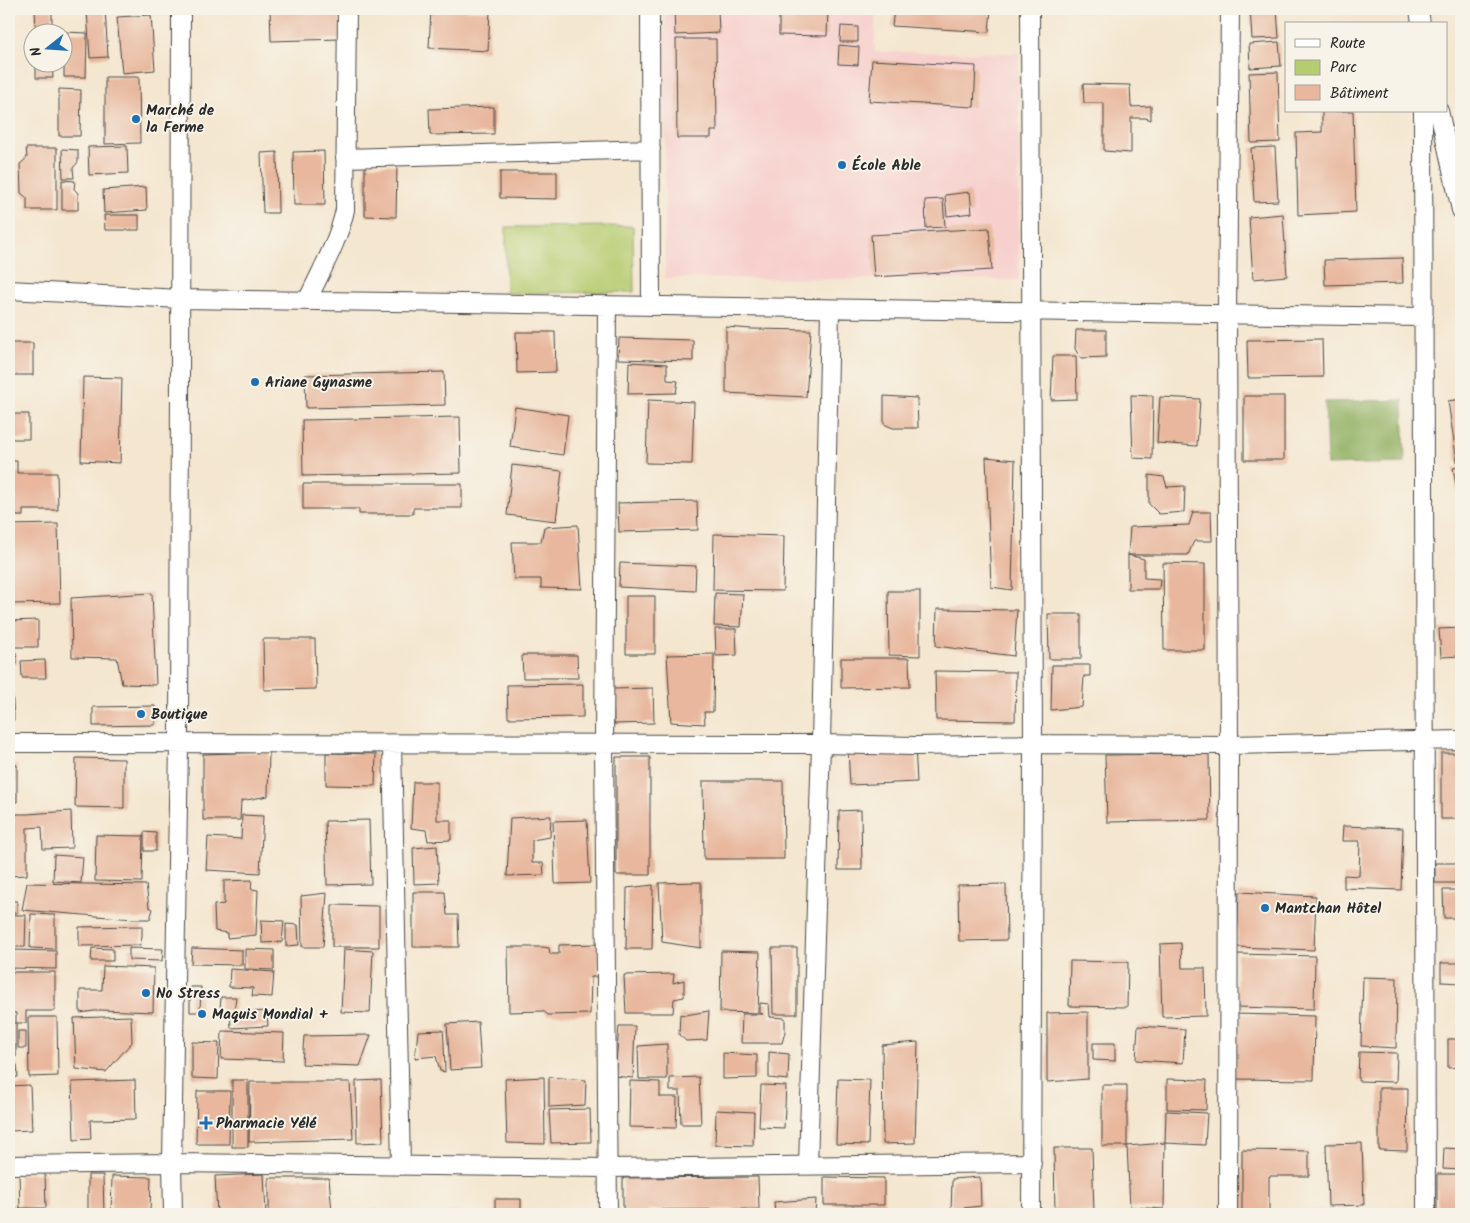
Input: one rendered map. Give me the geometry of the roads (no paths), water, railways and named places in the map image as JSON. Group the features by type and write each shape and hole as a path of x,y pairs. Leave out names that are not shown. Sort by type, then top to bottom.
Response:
{"street":[{"path":"173,1214 172,1163 179,744 181,9"},
{"path":"306,301 341,227 344,210 347,9"},
{"path":"650,9 651,306"},
{"path":"1030,9 1033,744 1031,1214"},
{"path":"1228,1214 1229,745 1227,314 1230,9"},
{"path":"1419,9 1421,22"},
{"path":"1424,112 1426,1214"},
{"path":"1439,112 1461,210"},
{"path":"345,158 650,148"},
{"path":"9,290 180,299 1424,318"},
{"path":"607,305 604,744 608,1214"},
{"path":"808,1165 821,744 830,309"},
{"path":"9,744 821,744 915,746 1033,744 1229,745 1461,740"},
{"path":"392,744 401,1166"},
{"path":"9,1165 172,1163 607,1168 1032,1163"}],"place":[{"name":"Marché de la Ferme","path":"136,119"},
{"name":"École Able","path":"842,165"},
{"name":"Ariane Gynasme","path":"255,382"},
{"name":"Boutique","path":"141,714"},
{"name":"Mantchan Hôtel","path":"1265,908"},
{"name":"No Stress","path":"146,993"},
{"name":"Maquis Mondial +","path":"202,1014"},
{"name":"Pharmacie Yélé","path":"206,1123"}]}
